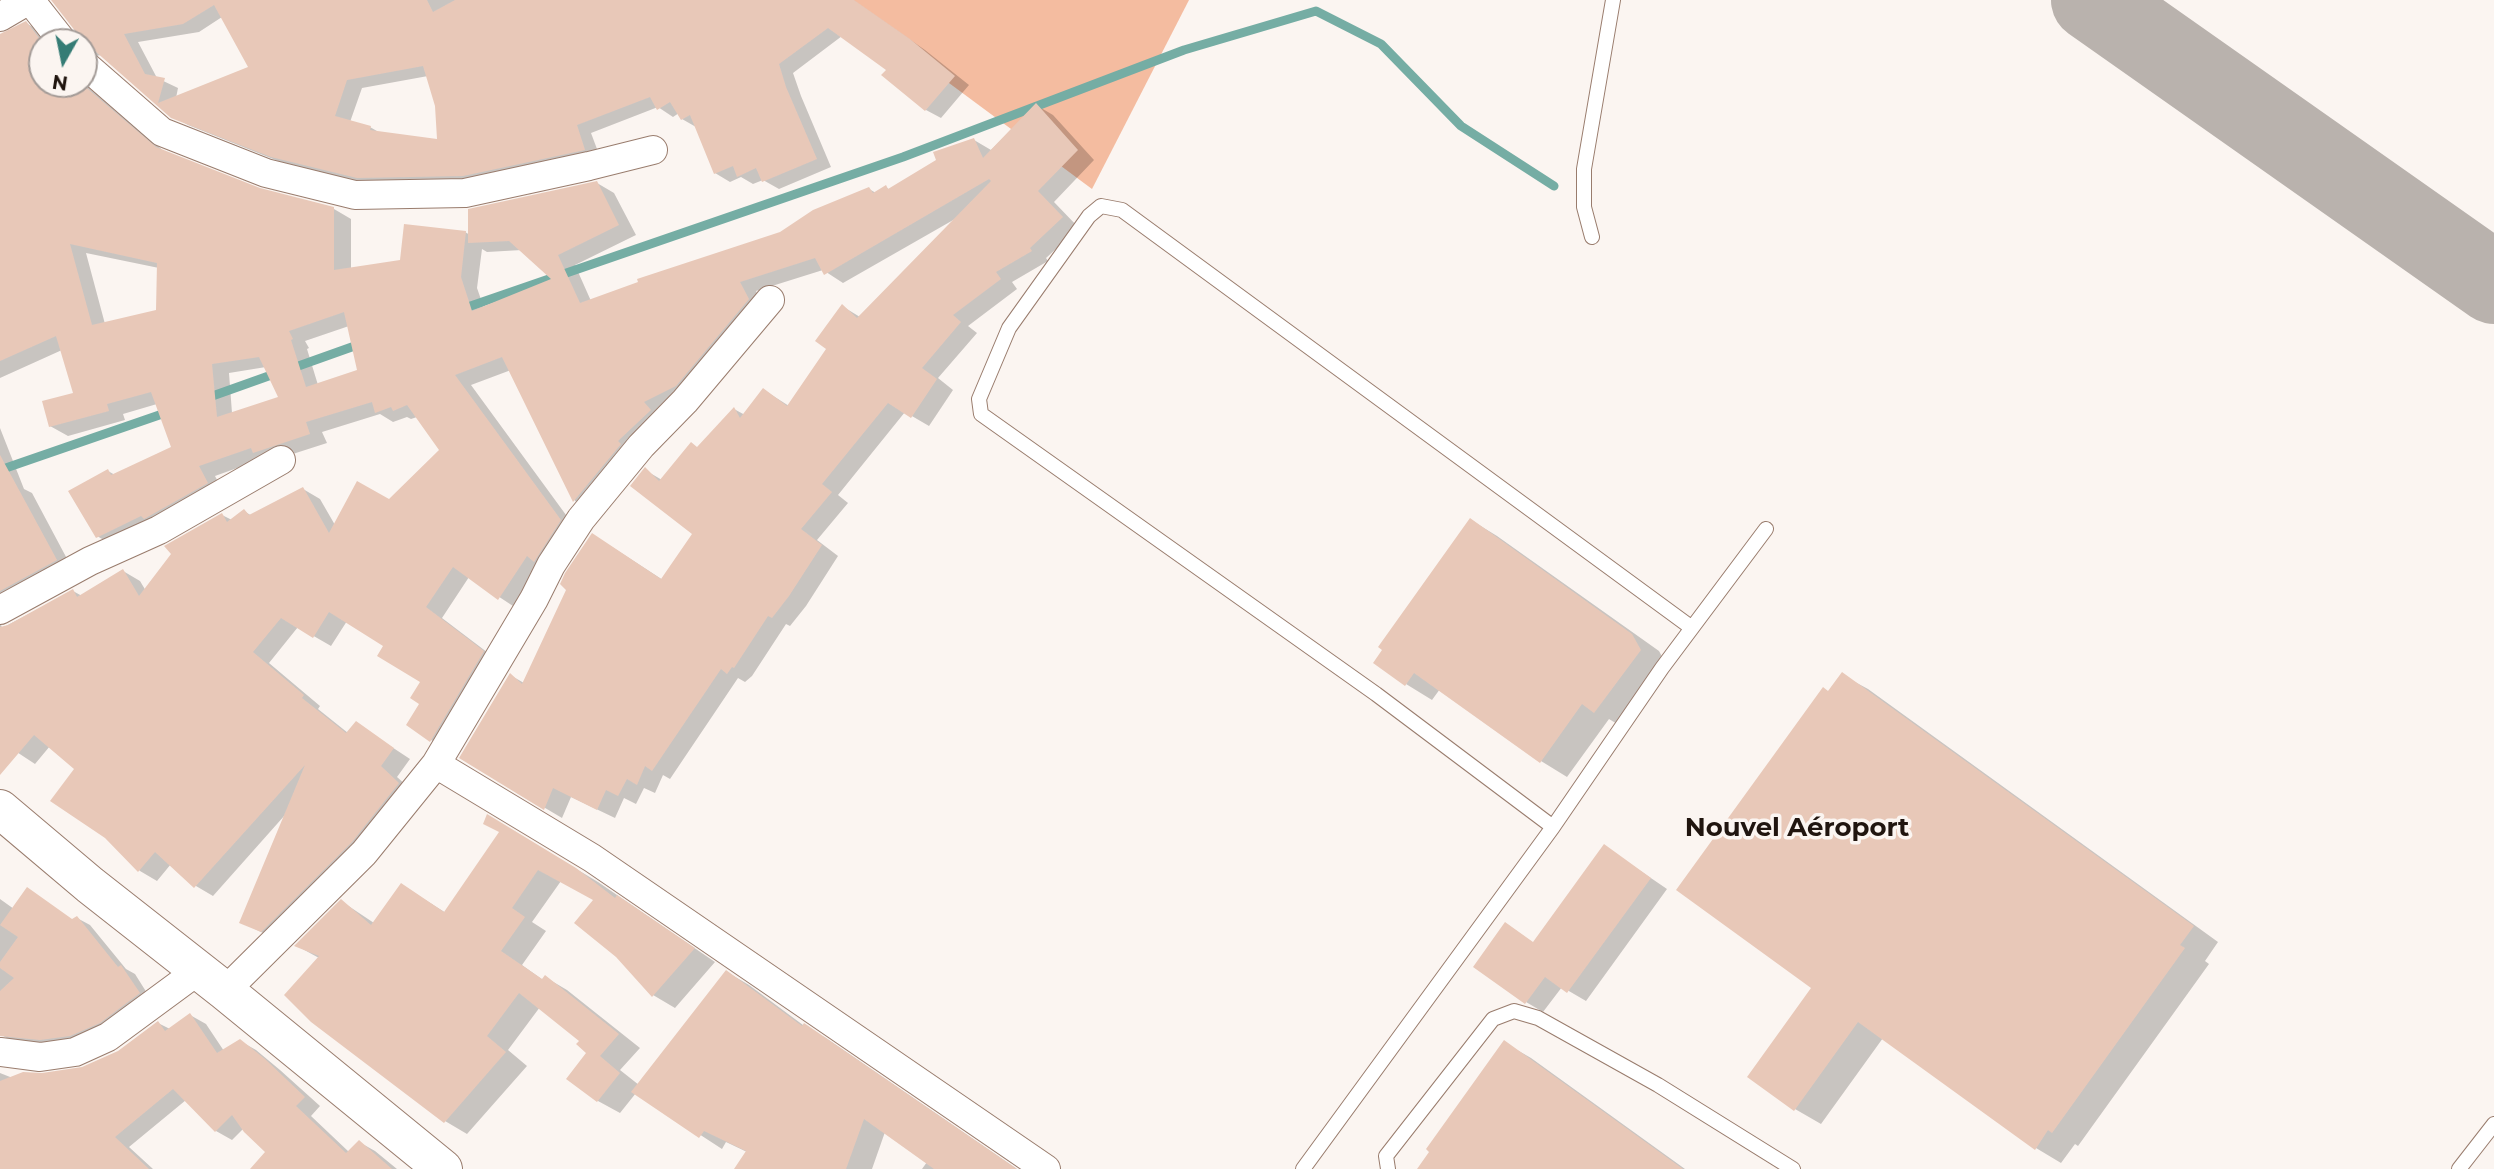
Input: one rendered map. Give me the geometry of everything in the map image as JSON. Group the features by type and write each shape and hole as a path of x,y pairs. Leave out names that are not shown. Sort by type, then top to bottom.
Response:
{"street":[{"path":"0,17 30,0 52,28"},
{"path":"98,76 162,132 265,173 355,195 465,193 653,149"},
{"path":"0,1052 40,1057 75,1052 212,981 364,853 436,764 534,599 551,565 581,519 641,446 685,401 770,300"},
{"path":"0,610 90,561 159,530 281,460"},
{"path":"436,764 613,872 1046,1169"},
{"path":"0,809 90,885 443,1169"}],"lane":[{"path":"1592,237 1584,207 1584,169 1613,0"},
{"path":"1553,827 1376,694 981,414 979,399 1009,328 1089,216 1101,206 1122,210 1692,628"},
{"path":"1303,1169 1766,529"},
{"path":"1388,1169 1386,1156 1493,1019 1514,1011 1538,1018 1658,1085 1793,1169"},
{"path":"2459,1169 2494,1124"}],"shaded area":[{"path":"837,0 1189,0 1092,189"}],"building":[{"path":"51,0 427,0 433,12 455,0 854,0 910,39 955,76 925,111 881,75 886,70 828,28 779,64 817,159 762,182 756,168 737,177 733,166 714,174 690,115 681,120 670,102 657,110 650,97 577,125 585,150 463,176 357,178 271,157 171,118 98,54 98,28 73,28","holes":["214,5 248,67 158,103 165,78 145,74 124,34 183,24","423,66 435,106 437,139 370,130 371,126 335,116 347,80"]},
{"path":"26,21 31,28 28,28 28,98 98,98 156,147 260,188 334,207 334,270 400,260 404,224 466,231 461,277 472,311 551,279 509,241 468,243 468,209 597,181 619,225 558,255 580,303 638,282 637,279 780,232 813,210 869,187 873,193 886,185 888,189 936,160 933,152 974,138 983,158 1036,103 1078,150 1038,191 1063,217 1030,248 1032,251 996,272 1001,279 953,315 961,322 922,368 937,379 911,418 888,403 822,484 832,492 801,529 822,545 789,596 772,618 768,616 734,668 727,674 721,669 652,771 645,766 637,785 627,779 618,796 606,790 597,810 553,788 544,810 459,758 510,673 522,684 566,590 560,584 565,573 592,533 661,579 692,534 630,486 645,467 659,481 691,442 697,447 734,407 740,418 763,388 787,406 826,349 815,341 842,304 857,318 991,181 989,179 824,275 815,258 740,282 749,299 676,386 644,402 651,410 618,441 621,444 573,502 502,357 455,375 561,520 534,562 527,556 498,600 453,567 426,607 484,651 430,742 406,725 419,704 410,698 420,682 377,656 383,646 329,612 313,638 281,618 253,652 304,695 302,698 346,733 356,721 394,748 381,766 399,783 352,842 261,932 239,923 305,765 194,888 155,852 138,872 105,838 50,801 74,769 34,735 0,775 0,627 73,589 77,597 123,569 139,596 171,554 164,546 222,513 227,522 244,509 249,515 303,487 329,533 357,481 389,499 439,450 407,405 393,411 391,407 375,413 372,402 306,422 310,434 253,453 251,448 199,466 208,483 144,519 141,516 96,538 68,491 108,469 111,475 171,447 151,392 107,404 109,411 49,427 42,401 73,393 56,336 0,361 0,34","holes":["70,244 157,263 156,310 92,325","344,312 357,370 306,387 289,331","259,357 278,397 217,417 212,364"]},
{"path":"0,455 57,560 0,591"},
{"path":"1470,518 1632,634 1641,650 1594,713 1582,704 1540,763 1414,673 1405,686 1373,663 1382,650 1378,647"},
{"path":"1842,672 2194,926 2180,945 2185,948 2052,1133 2048,1130 2035,1150 1858,1022 1794,1111 1747,1077 1811,988 1676,890 1823,687 1828,691"},
{"path":"487,814 576,868 615,898 617,895 695,948 652,997 616,957 574,923 593,900 538,870 512,908 525,917 501,951 542,979 545,975 619,1034 600,1056 620,1073 597,1102 566,1079 586,1053 576,1044 579,1041 519,993 487,1036 506,1052 444,1123 311,1022 284,995 319,956 294,946 341,899 371,925 401,883 444,912 499,832 483,824"},
{"path":"1604,844 1651,878 1567,993 1545,977 1525,1004 1473,967 1505,922 1533,942"},
{"path":"27,887 72,919 77,916 118,967 121,965 140,993 100,1023 70,1036 40,1040 0,1036 0,991 14,978 0,968 0,962 18,937 0,925"},
{"path":"726,970 802,1026 804,1023 1017,1169 934,1169 864,1119 846,1169 734,1169 746,1151 704,1131 699,1138 631,1092"},
{"path":"190,1013 217,1053 240,1039 265,1059 305,1097 296,1106 346,1153 359,1140 392,1169 250,1169 265,1152 244,1132 232,1115 215,1132 173,1089 115,1137 149,1169 0,1169 0,1081 23,1072 42,1073 82,1067 118,1051 158,1021 165,1031"},
{"path":"1504,1040 1683,1169 1417,1169 1429,1152 1426,1149"}],"waterway":[{"path":"459,310 903,157 1184,50 1316,11 1381,44 1461,126 1554,186"},
{"path":"290,369 363,343"},
{"path":"204,399 277,373"},
{"path":"0,470 168,412"}],"taxiway":[{"path":"2092,0 2494,283"}],"district":[{"name":"Nouvel Aéroport","path":"1797,828"}]}
